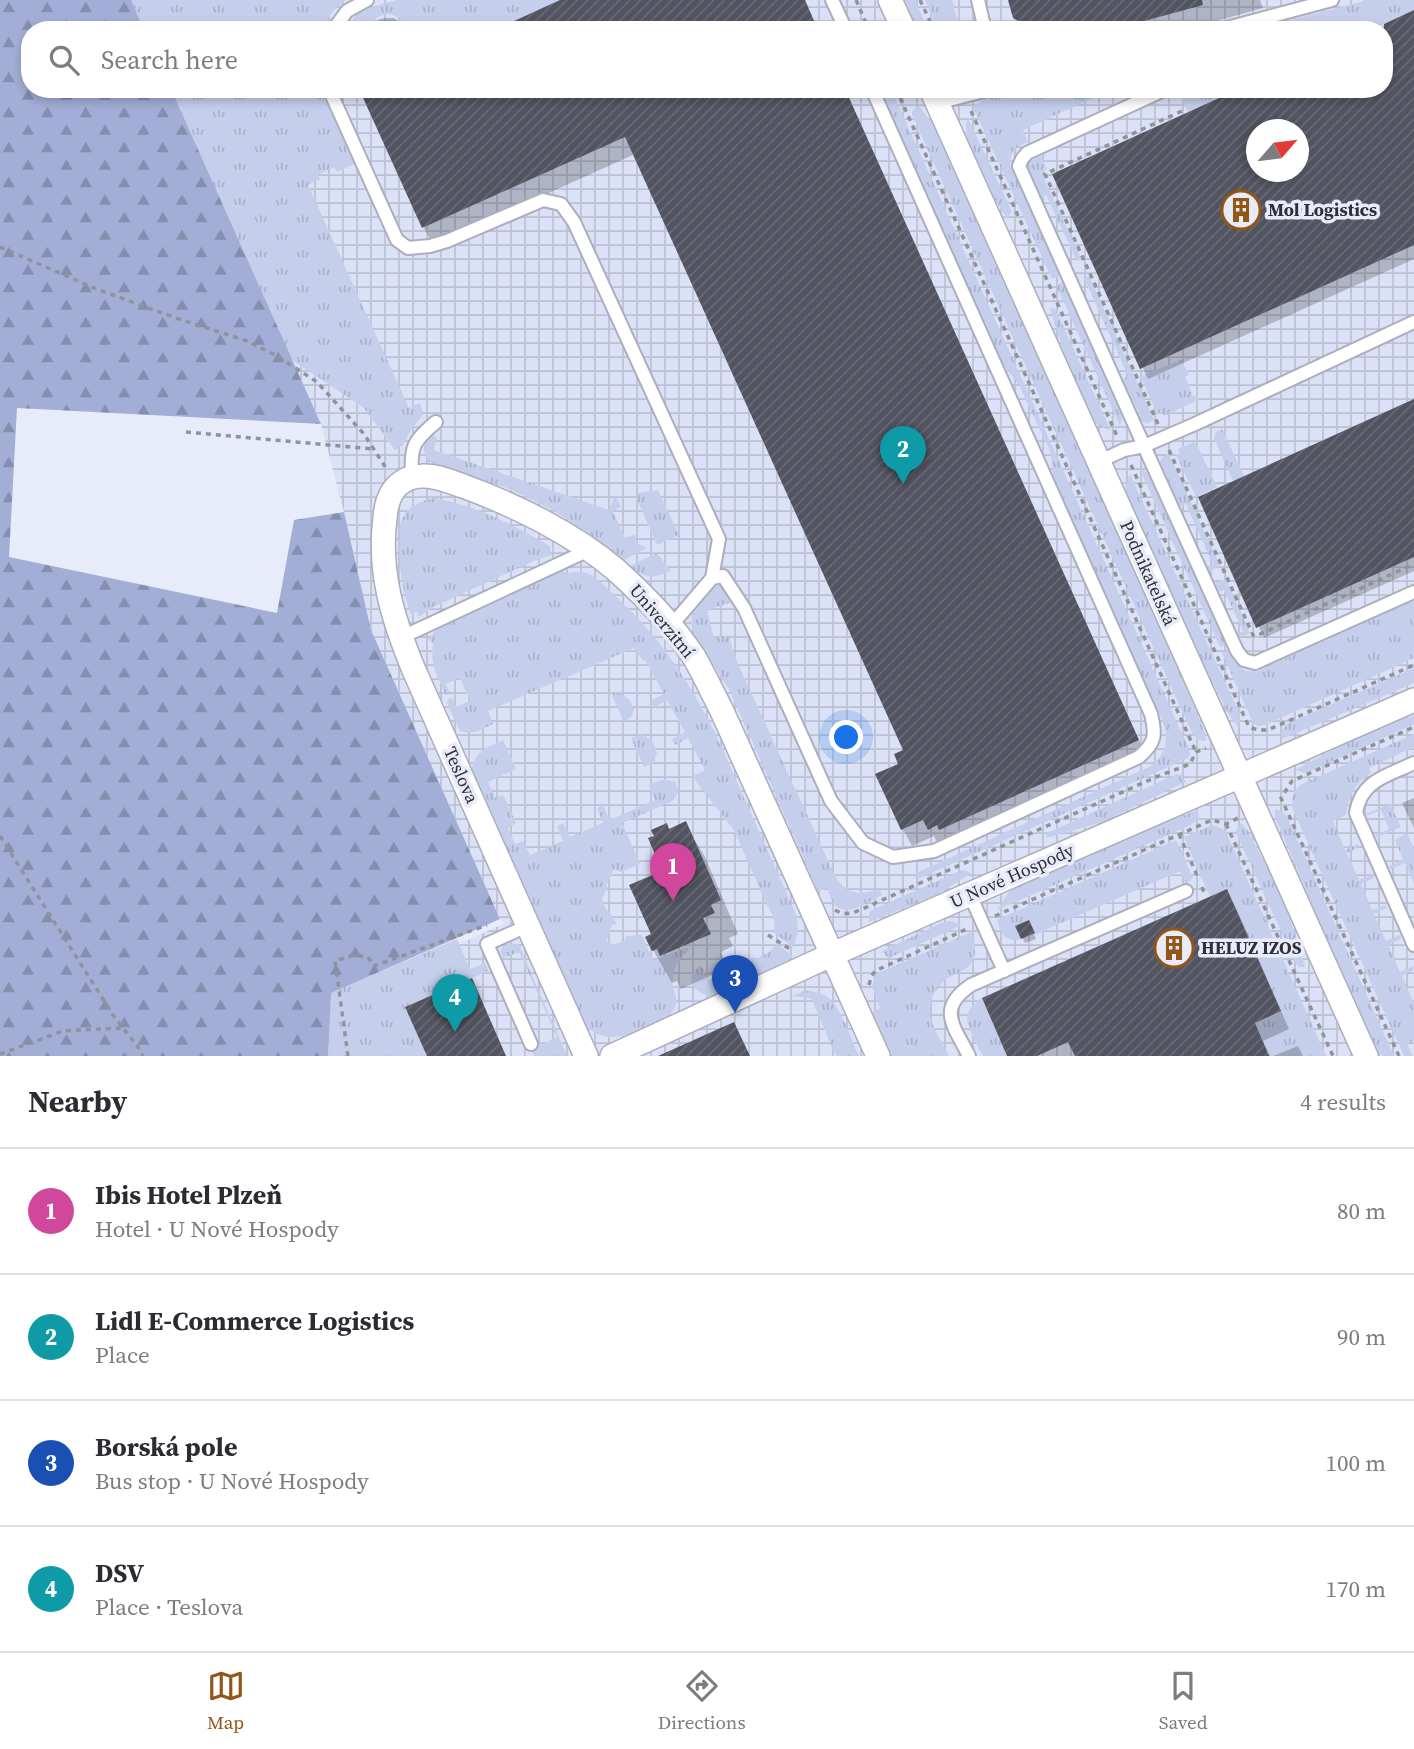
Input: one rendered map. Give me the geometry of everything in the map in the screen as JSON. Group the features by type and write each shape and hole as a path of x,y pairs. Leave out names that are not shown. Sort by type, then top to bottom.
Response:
{"street":[{"path":"890,0 900,21"},
{"name":"Podnikatelská","path":"935,98 1366,1056"},
{"name":"Univerzitní","path":"404,481 423,475 440,479 493,497 537,518 615,569 671,626 694,657 721,709 878,1056"},
{"name":"Teslova","path":"404,481 391,492 382,538 382,560 400,638 586,1056"},
{"name":"U Nové Hospody","path":"612,1056 833,954 1414,700"}],"lane":[{"path":"340,21 347,11 367,0"},
{"path":"832,0 842,21"},
{"path":"978,0 983,21"},
{"path":"1253,21 1332,0"},
{"path":"333,98 397,240 408,248 447,241 543,200 561,204 574,222 719,539 712,578 671,626"},
{"path":"712,578 723,576 744,608 831,801 863,843 893,857 934,851 1139,757 1150,747 1155,731 1151,714 876,98"},
{"path":"1146,98 1027,153 1019,166 1234,644 1244,660 1255,663 1414,592"},
{"path":"1098,462 1124,450 1164,438 1414,322"},
{"path":"404,481 419,436 436,422"},
{"path":"400,638 589,550"},
{"path":"1414,764 1373,782 1364,790 1356,813 1414,945"},
{"path":"969,1056 950,1018 950,1009 960,993 971,985 1186,891"},
{"path":"970,895 1004,971"},
{"path":"524,919 487,944 531,1044"}],"path":[{"path":"856,0 865,21"},
{"path":"920,0 930,21"},
{"path":"860,910 1190,764 1196,752 900,98"},
{"path":"1182,111 1045,174 1253,635 1414,564"},
{"path":"0,247 94,288 247,341 277,356 317,382 373,449 404,481"},
{"path":"186,432 373,449"},
{"path":"1399,1056 1281,798 1292,781 1414,727"},
{"path":"884,966 1178,834 1212,820 1226,824 1236,819"},
{"path":"1226,824 1333,1056"},
{"path":"1178,834 1205,895"},
{"path":"0,836 113,1015 143,1056"},
{"path":"348,1056 335,961 354,955 368,957 374,966 524,919"},
{"path":"0,1054 63,1031 124,1028"}],"shaded area":[{"path":"131,0 1414,0 1414,1056 378,1056 384,978 505,923 500,919 371,630 321,424 175,98 1393,98 1393,21 140,21"}],"green space":[{"path":"0,0 131,0 140,21 21,21 21,98 175,98 321,424 17,408 9,557 277,613 294,520 344,512 371,630 500,919 331,993 328,1056 0,1056"},
{"path":"131,0 346,0 332,12 327,21 140,21"},
{"path":"397,0 560,0 514,21 403,21 394,15 388,15 372,21 351,21 361,12"},
{"path":"903,0 915,0 924,21 913,21"},
{"path":"925,0 952,0 958,21 934,21"},
{"path":"1368,0 1414,0 1414,10 1390,21 1286,21"},
{"path":"175,98 324,98 354,164 337,172 334,167 318,175 320,179 308,185 409,408 420,403 422,416 403,445 395,450 364,408 292,360"},
{"path":"883,98 895,98 1190,754 1188,758 918,879 916,873 1149,767 1162,754 1166,737 1164,724 1053,475 1050,451 1019,385 1002,363"},
{"path":"986,98 1093,98 1023,130 1028,142 1017,147 1011,155 1010,164 1060,276 1052,279 973,107"},
{"path":"1181,98 1220,98 1188,113"},
{"path":"919,106 933,124 1169,646 1206,741 1198,740 1192,733 912,115 912,111"},
{"path":"968,118 1012,212 1007,218 985,183 972,155 966,129"},
{"path":"1041,156 1047,169 1041,172 1081,259 1077,261 1046,195 1041,197 1031,175 1029,164"},
{"path":"1089,276 1154,420 1148,423 1143,422 1123,379 1128,376 1084,278"},
{"path":"1063,282 1121,411 1120,426 1056,285"},
{"path":"1050,308 1055,308 1111,431 1094,421 1088,411 1065,357"},
{"path":"1181,360 1189,374 1185,377 1193,396 1197,395 1198,400 1164,416 1162,411 1157,413 1140,376"},
{"path":"1222,429 1244,476 1233,481 1214,438 1216,432"},
{"path":"430,435 437,437 434,450 609,510 614,497 621,507 613,511 625,538 634,535 638,544 647,548 624,560 583,529 538,503 507,488 429,462 424,448"},
{"path":"1194,442 1217,487 1196,497 1176,455 1180,453 1178,449"},
{"path":"1169,454 1220,566 1210,571 1207,567 1213,564 1186,504 1180,506 1160,462 1162,457"},
{"path":"1140,470 1151,476 1227,644 1220,647"},
{"path":"1130,474 1240,715 1237,726 1192,642 1125,493"},
{"path":"658,490 679,535 657,545 636,497 638,493"},
{"path":"435,498 480,511 509,524 550,546 551,555 431,608 419,617 417,612 411,614 400,567 400,524 410,509"},
{"path":"657,553 671,571 649,576 630,566"},
{"path":"563,570 566,574 588,573 599,580 654,636 686,682 710,723 795,912 798,930 793,947 774,933 773,915 734,830 694,779 693,776 705,770 688,738 675,745 672,739 685,732 667,700 654,707 651,701 664,694 645,660 643,661 634,648 488,711 493,724 485,728 473,732 460,731 448,700 452,698 456,707 470,701 460,678 446,684 450,694 446,695 435,670 433,643 429,639 440,627"},
{"path":"1226,579 1250,633 1239,638 1238,634 1243,631 1224,590 1219,592 1215,583"},
{"path":"721,580 735,597 732,602 707,610 714,638 729,635 734,655 834,874 843,886 853,892 880,890 882,895 858,907 845,910 839,908 827,888 818,891 730,691 695,636 691,623 698,601 709,588"},
{"path":"1414,601 1414,658 1265,725 1258,726 1253,723 1222,653 1229,650 1240,667 1247,671 1258,671"},
{"path":"1414,668 1414,683 1282,739 1281,732 1287,724"},
{"path":"611,693 623,695 633,706 631,717 624,722"},
{"path":"1414,716 1414,724 1306,773 1295,770 1376,727"},
{"path":"1414,734 1414,747 1369,768 1371,773 1361,781 1351,796 1346,815 1333,821 1345,850 1358,844 1359,847 1347,853 1359,880 1372,875 1374,878 1361,884 1372,910 1385,905 1387,908 1374,914 1386,941 1400,935 1401,939 1388,945 1400,972 1413,966 1414,969 1402,976 1414,1003 1414,1041 1407,1044 1413,1056 1404,1056 1293,810 1292,802 1294,792 1302,784"},
{"path":"642,735 652,740 657,753 654,762 644,767 631,738"},
{"path":"503,740 516,769 488,782 495,798 503,795 516,823 508,828 515,844 523,841 530,855 563,841 557,826 563,823 570,837 603,823 597,808 603,805 610,820 655,800 649,785 664,780 675,782 678,792 672,801 622,823 640,864 621,872 614,869 603,899 605,907 617,924 612,925 606,940 613,945 624,941 627,936 642,935 653,961 687,947 689,950 674,970 673,985 677,1001 668,1016 630,1034 610,1037 591,1030 579,1018 471,772 475,759 482,751"},
{"path":"1177,774 1182,775 1185,782 1105,821 1046,838 1047,833"},
{"path":"1390,804 1401,827 1375,836 1389,829 1381,810 1366,816 1367,813"},
{"path":"1275,809 1286,815 1394,1056 1383,1056 1377,1049 1314,909 1275,817"},
{"path":"1198,810 1199,819 1191,825 997,910 1009,892 1017,886"},
{"path":"1241,823 1249,832 1287,909 1305,967 1296,964 1236,833"},
{"path":"1212,825 1226,832 1326,1056 1269,1056 1255,1023 1281,1011 1227,889 1210,897 1184,837"},
{"path":"1407,833 1414,849 1414,884 1405,863 1391,869 1389,866 1403,860 1395,840"},
{"path":"1176,840 1193,878 1186,884 1180,871 1034,935 1029,920 1015,926 1021,939 1008,939 1000,929 997,920"},
{"path":"962,870 970,874 938,894 869,922 869,913 872,910"},
{"path":"951,921 962,925 889,958 882,951 941,923"},
{"path":"971,932 975,950 971,963 940,985 930,1005 931,1021 949,1056 891,1056 872,1012 880,1008 872,986 876,974"},
{"path":"457,939 470,969 485,963 488,971 405,1007 427,1056 328,1056 330,993"},
{"path":"511,943 519,945 567,1056 534,1056 531,1050 557,1037 519,952 503,958 500,951 503,946"},
{"path":"777,944 793,956 776,968 711,997 699,992 692,984 692,975 701,965 709,980 729,970 725,962 763,956"},
{"path":"804,991 821,994 831,1001 841,1015 859,1056 836,1056 811,998 791,996"},
{"path":"982,998 1007,1056 983,1056 972,1034 967,1016 971,1007"}],"building":[{"path":"560,0 805,0 814,21 514,21"},
{"path":"1008,0 1202,0 1203,5 1144,21 1018,21 1013,18"},
{"name":"Mol Logistics","path":"1414,10 1414,245 1140,369 1052,174 1219,98 1393,98 1393,21 1390,21"},
{"path":"363,98 849,98 1139,740 939,830 937,825 928,830 923,820 901,830 875,774 898,764 894,754 903,750 625,137 422,228"},
{"path":"1414,399 1414,557 1256,628 1198,497"},
{"path":"686,821 721,900 711,905 715,913 703,918 711,934 660,956 657,949 652,951 645,937 651,934 629,885 662,871 648,838 654,836 651,830 667,823 669,829"},
{"name":"HELUZ IZOS","path":"1227,889 1281,1011 1255,1023 1269,1056 1075,1056 1068,1042 1037,1056 1007,1056 982,998"},
{"path":"1029,920 1035,933 1021,939 1015,926"},
{"path":"472,978 506,1056 427,1056 405,1007"},
{"path":"734,1022 750,1056 658,1056"}],"place":[{"name":"Mol Logistics","path":"1241,210"},
{"name":"Lidl E-Commerce Logistics","path":"903,484"},
{"name":"Ibis Hotel Plzeň","path":"673,901"},
{"name":"HELUZ IZOS","path":"1174,948"},
{"name":"Borská pole","path":"735,1013"},
{"name":"DSV","path":"455,1032"}]}
